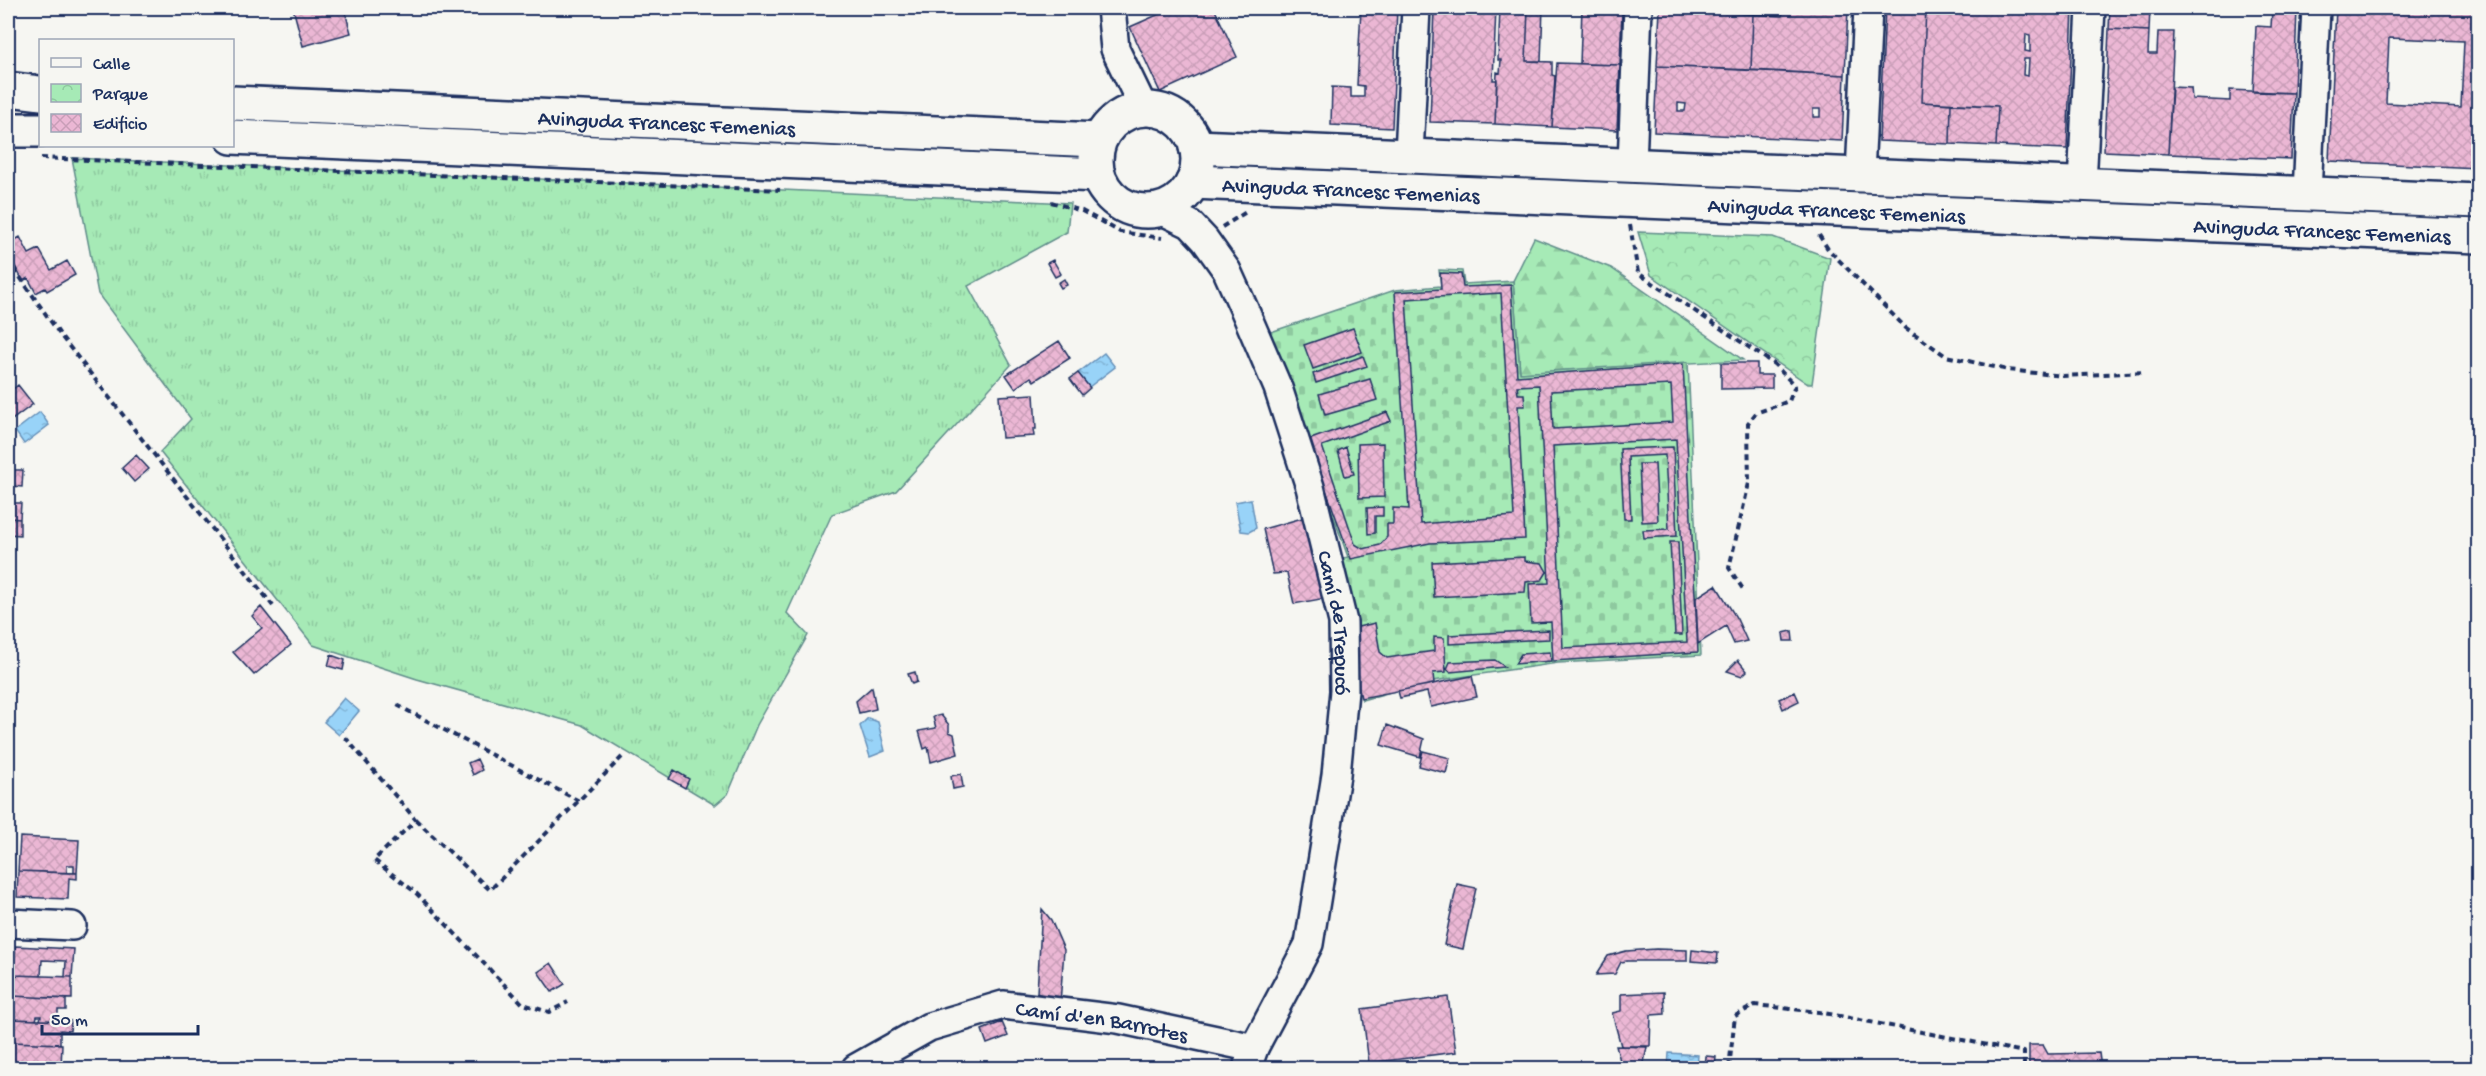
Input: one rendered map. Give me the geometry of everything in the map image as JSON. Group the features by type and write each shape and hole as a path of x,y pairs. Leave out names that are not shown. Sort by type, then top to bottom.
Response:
{"main road":[{"path":"8,89 39,93"},
{"name":"Avinguda Francesc Femenias","path":"234,103 1099,140"},
{"path":"1144,109 1158,110 1177,119 1191,134 1198,159 1193,182 1173,203 1160,209 1137,209 1115,200 1105,189 1098,175 1096,158 1099,140 1110,124 1126,113 1144,109"},
{"path":"8,130 39,130"},
{"name":"Avinguda Francesc Femenias","path":"234,137 1098,175"},
{"name":"Avinguda Francesc Femenias","path":"1196,147 2478,201"},
{"name":"Avinguda Francesc Femenias","path":"1193,182 1628,198 2478,236"}],"street":[{"path":"1111,8 1115,49 1144,109"},
{"path":"1409,155 1416,8"},
{"path":"1632,164 1638,8"},
{"path":"1860,174 1868,8"},
{"path":"2082,184 2091,8"},
{"path":"2307,193 2316,8"},
{"name":"Camí de Trepucó","path":"1160,209 1190,224 1205,240 1227,271 1245,311 1278,388 1310,487 1342,621 1344,691 1336,775 1309,944 1250,1058"},
{"path":"8,924 72,926"},
{"name":"Camí d'en Barrotes","path":"856,1068 929,1027 1003,1005 1118,1019 1250,1058"}],"path":[{"path":"1628,198 1638,273 1774,364 1795,386 1789,400 1756,413 1748,423 1749,483 1729,568 1743,589"},
{"path":"1815,230 1828,249 1906,328 1946,356 2008,370 2063,376 2145,372"},
{"path":"8,260 61,336 273,606"},
{"path":"397,705 579,801"},
{"path":"345,737 416,820 490,890 622,758"},
{"path":"416,820 374,861 415,892 523,1004 549,1012 568,1002"},
{"path":"1729,1068 1735,1016 1755,1005 1820,1012 2024,1052 2024,1068"}],"green space":[{"path":"72,158 1070,203 1067,232 968,286 1011,365 896,491 832,514 787,613 808,635 757,725 728,794 715,805 582,725 417,679 313,645 160,452 191,419 98,294"},
{"path":"1638,232 1773,237 1830,258 1812,384 1808,384 1651,275"},
{"path":"1534,238 1611,268 1743,360 1520,373 1513,281"},
{"path":"1439,270 1462,271 1464,284 1513,281 1520,373 1688,362 1701,655 1558,663 1426,682 1362,700 1335,560 1348,557 1268,333 1395,290 1441,286"}],"water":[{"path":"1104,353 1115,367 1089,387 1078,373"},
{"path":"40,412 49,425 24,444 15,431"},
{"path":"1251,499 1256,528 1249,532 1241,531 1235,502"},
{"path":"344,698 359,711 339,735 324,722"},
{"path":"868,718 878,722 885,751 870,757 860,726"},
{"path":"1669,1053 1698,1055 1697,1068 1668,1068"}],"building":[{"path":"293,8 344,8 351,33 303,46"},
{"path":"1173,8 1214,8 1237,57 1160,92 1130,27"},
{"path":"1361,8 1397,8 1392,128 1331,125 1332,87 1351,88 1351,97 1364,97 1364,86 1357,85"},
{"path":"1434,8 1496,8 1493,80 1497,80 1495,124 1430,122"},
{"path":"1500,8 1528,8 1526,61 1552,62 1552,75 1555,76 1552,127 1495,124 1497,72 1500,73 1501,60 1498,60"},
{"path":"1528,8 1543,8 1541,61 1526,61"},
{"path":"1582,8 1622,8 1620,65 1580,64"},
{"path":"1660,8 1725,8 1725,13 1660,10"},
{"path":"1725,8 1785,8 1782,16 1725,13"},
{"path":"1785,8 1848,8 1845,75 1751,70 1753,14 1782,16"},
{"path":"1885,8 1926,8 1922,102 1951,104 1950,144 1879,141"},
{"path":"1926,8 2073,8 2067,149 1996,146 1998,106 1922,102","holes":["2026,34 2030,35 2030,52 2025,51","2024,59 2029,59 2028,76 2023,75"]},
{"path":"2110,8 2150,8 2149,31 2109,29"},
{"path":"2181,8 2232,8 2232,10"},
{"path":"2232,8 2297,8 2294,93 2253,92 2256,26 2271,27 2272,10 2232,10"},
{"path":"2336,8 2478,8 2478,168 2329,161","holes":["2389,38 2464,41 2461,107 2386,103"]},
{"path":"1660,10 1753,14 1751,70 1657,66"},
{"path":"2109,29 2149,31 2148,54 2157,54 2158,32 2174,32 2168,154 2104,151"},
{"path":"1557,63 1620,65 1617,130 1552,127"},
{"path":"1657,66 1845,75 1842,141 1654,132","holes":["1678,103 1686,104 1685,111 1678,111","1813,109 1820,109 1820,117 1813,117"]},
{"path":"2172,87 2191,88 2192,99 2230,101 2230,90 2294,93 2291,159 2168,154"},
{"path":"1951,104 1998,106 1996,146 1950,144"},
{"path":"20,237 29,254 39,249 51,270 67,261 75,275 47,291 45,288 36,293 28,278 23,281 8,253 8,244"},
{"path":"1053,260 1061,274 1055,277 1047,263"},
{"path":"1440,273 1461,274 1463,287 1511,285 1517,376 1683,364 1698,652 1553,661 1551,622 1531,623 1529,584 1549,583 1539,385 1517,386 1518,394 1524,394 1525,406 1518,406 1525,539 1430,543 1351,559 1308,440 1387,412 1391,421 1322,446 1355,544 1363,549 1380,545 1387,537 1387,524 1393,524 1393,508 1409,509 1395,292 1441,289","holes":["1501,293 1514,516 1421,524 1406,299","1671,385 1673,422 1553,429 1551,391","1676,439 1687,642 1563,648 1553,446"]},
{"path":"1064,279 1067,285 1061,288 1058,283"},
{"path":"1353,328 1362,352 1313,369 1304,345"},
{"path":"1059,341 1070,358 1034,381 1031,377 1015,388 1006,375"},
{"path":"1363,356 1367,366 1316,383 1313,374"},
{"path":"1721,363 1757,363 1757,375 1772,375 1772,388 1721,389"},
{"path":"1078,373 1090,388 1082,395 1070,379"},
{"path":"1370,379 1377,400 1325,415 1319,394"},
{"path":"18,385 33,404 8,423 8,393"},
{"path":"1034,394 1036,429 1033,429 1034,436 1002,438 999,396"},
{"path":"1383,443 1384,497 1359,498 1358,444"},
{"path":"1346,447 1354,474 1345,476 1338,451"},
{"path":"1673,447 1677,536 1644,538 1643,530 1669,529 1665,455 1628,457 1631,519 1624,519 1620,449"},
{"path":"136,455 149,469 134,482 122,468"},
{"path":"1639,464 1655,464 1658,521 1642,522"},
{"path":"14,470 23,470 22,487 13,486"},
{"path":"9,503 21,503 20,519 8,518"},
{"path":"1383,507 1383,516 1375,516 1375,533 1368,534 1367,508"},
{"path":"1306,517 1326,598 1294,604 1287,573 1273,574 1263,529"},
{"path":"8,518 20,519 20,535 8,534"},
{"path":"1670,542 1678,542 1682,635 1675,635"},
{"path":"1525,557 1525,561 1542,563 1547,572 1542,580 1526,582 1525,592 1434,597 1432,562"},
{"path":"1716,585 1737,619 1747,641 1734,644 1726,626 1698,644 1696,598"},
{"path":"261,607 291,645 254,675 233,652 262,628 252,616"},
{"path":"8,608 12,608 10,631 8,630"},
{"path":"1375,623 1380,652 1387,658 1434,651 1434,637 1444,638 1446,672 1433,673 1434,684 1361,698 1345,630"},
{"path":"1549,630 1549,639 1449,644 1449,635"},
{"path":"1792,631 1793,641 1784,641 1783,633"},
{"path":"1550,652 1551,661 1515,664 1521,654"},
{"path":"331,655 345,660 343,670 328,666"},
{"path":"1495,660 1505,667 1450,672 1447,669 1450,662"},
{"path":"1738,660 1747,671 1742,676 1727,671"},
{"path":"915,672 917,682 912,684 908,674"},
{"path":"1472,676 1477,697 1431,707 1427,692 1400,698 1398,691"},
{"path":"872,687 876,709 859,713 856,701"},
{"path":"1795,692 1799,701 1783,709 1779,699"},
{"path":"941,715 949,725 949,732 954,734 958,754 931,762 928,747 924,749 919,731 936,728 933,717"},
{"path":"1387,725 1424,739 1420,757 1381,745"},
{"path":"1423,751 1450,758 1446,773 1419,766"},
{"path":"477,759 482,770 473,775 468,763"},
{"path":"674,770 689,779 685,788 669,779"},
{"path":"961,774 963,787 953,789 951,776"},
{"path":"20,837 79,840 77,873 74,873 74,865 67,865 67,873 18,871"},
{"path":"18,871 77,873 77,879 69,878 68,899 17,897"},
{"path":"1457,884 1476,888 1463,949 1444,945"},
{"path":"1042,909 1051,920 1064,950 1060,1003 1037,993"},
{"path":"15,946 74,949 72,977 65,977 66,961 42,960 41,976 14,975"},
{"path":"1687,950 1687,961 1627,961 1621,962 1615,974 1596,975 1608,956 1626,951"},
{"path":"1692,950 1718,953 1717,963 1691,961"},
{"path":"551,963 565,984 552,992 538,972"},
{"path":"14,975 72,977 72,999 13,996"},
{"path":"1664,992 1665,1014 1651,1015 1650,1046 1621,1046 1612,1013 1621,1011 1621,994"},
{"path":"13,996 66,999 66,1010 58,1010 58,1021 40,1020 41,1016 37,1016 36,1020 12,1019"},
{"path":"1448,997 1456,1052 1369,1063 1362,1009"},
{"path":"12,1019 71,1021 70,1031 60,1030 60,1044 11,1042"},
{"path":"1002,1022 1008,1036 987,1044 982,1030"},
{"path":"11,1042 62,1044 61,1067 10,1064"},
{"path":"2029,1045 2043,1045 2048,1054 2099,1053 2101,1068 2029,1068"},
{"path":"1616,1046 1647,1047 1643,1068 1622,1068"},
{"path":"1706,1056 1716,1057 1715,1068 1705,1068"},
{"path":"10,1064 68,1067 68,1068 10,1068"},
{"path":"95,1065 129,1067 129,1068 95,1068"}]}
